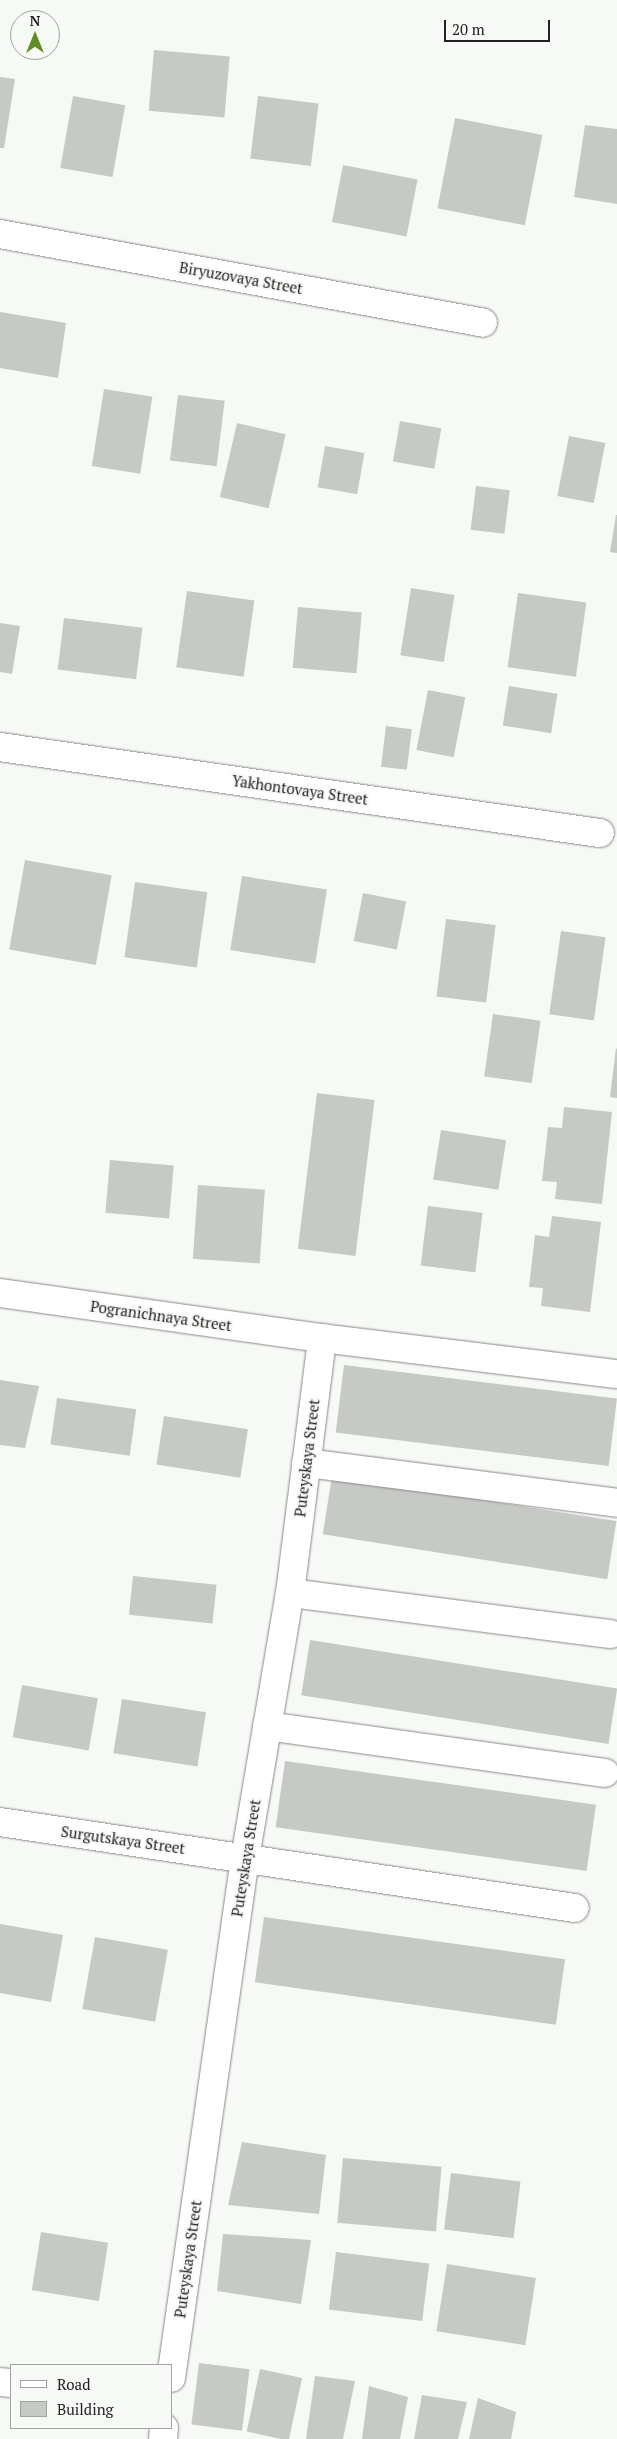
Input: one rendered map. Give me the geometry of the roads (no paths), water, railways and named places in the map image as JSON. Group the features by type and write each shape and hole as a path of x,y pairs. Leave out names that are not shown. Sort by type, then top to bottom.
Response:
{"street":[{"name":"Biryuzovaya Street","path":"0,234 482,323"},
{"name":"Yakhontovaya Street","path":"0,747 600,833"},
{"name":"Pogranichnaya Street","path":"0,1293 322,1338 617,1374"},
{"name":"Puteyskaya Street","path":"172,2371 245,1858 290,1593 322,1338"},
{"path":"306,1463 617,1503"},
{"path":"290,1593 610,1634"},
{"path":"267,1726 605,1773"},
{"name":"Surgutskaya Street","path":"0,1822 575,1908"}]}
